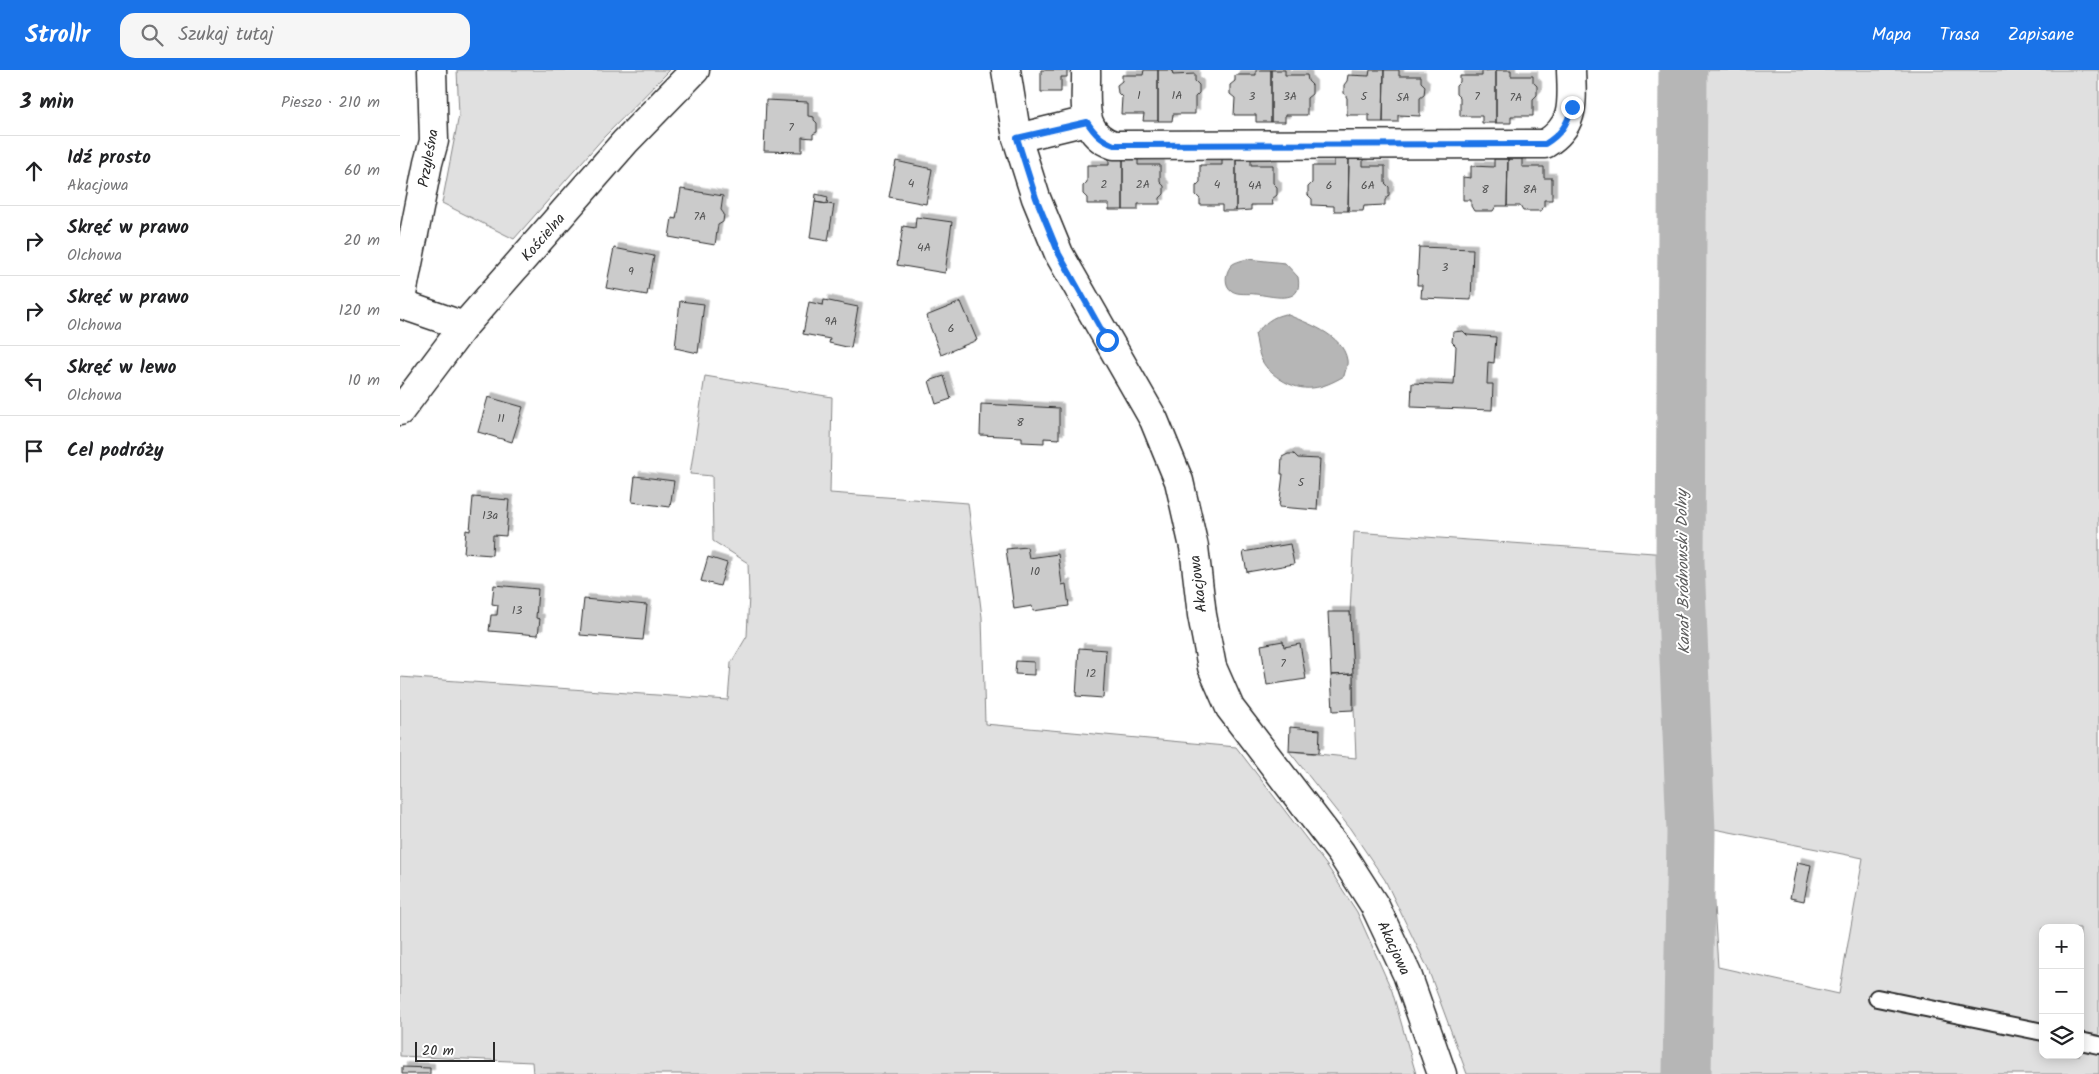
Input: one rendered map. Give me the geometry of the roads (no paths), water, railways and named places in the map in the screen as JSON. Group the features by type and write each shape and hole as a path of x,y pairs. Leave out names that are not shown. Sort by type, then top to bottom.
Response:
{"street":[{"name":"Przyleśna","path":"400,304 434,141 435,112 432,70"},
{"name":"Kościelna","path":"400,411 464,326 625,142 695,70"},
{"name":"Akacjowa","path":"1006,70 1017,138 1036,198 1059,254 1154,420 1179,481 1194,547 1202,615 1212,667 1230,708 1341,853 1375,906 1407,974 1442,1074"},
{"path":"1086,70 1087,122 1095,134 1103,141 1114,145 1545,144 1562,131 1568,122 1572,107 1571,70"},
{"path":"1017,138 1087,122"},
{"path":"400,304 464,326"}],"lane":[{"path":"1877,998 2039,1031"},
{"path":"2084,1041 2099,1045"}],"waterway":[{"name":"Kanał Bródnowski Dolny","path":"1683,70 1680,561 1691,832 1687,1074"}]}
